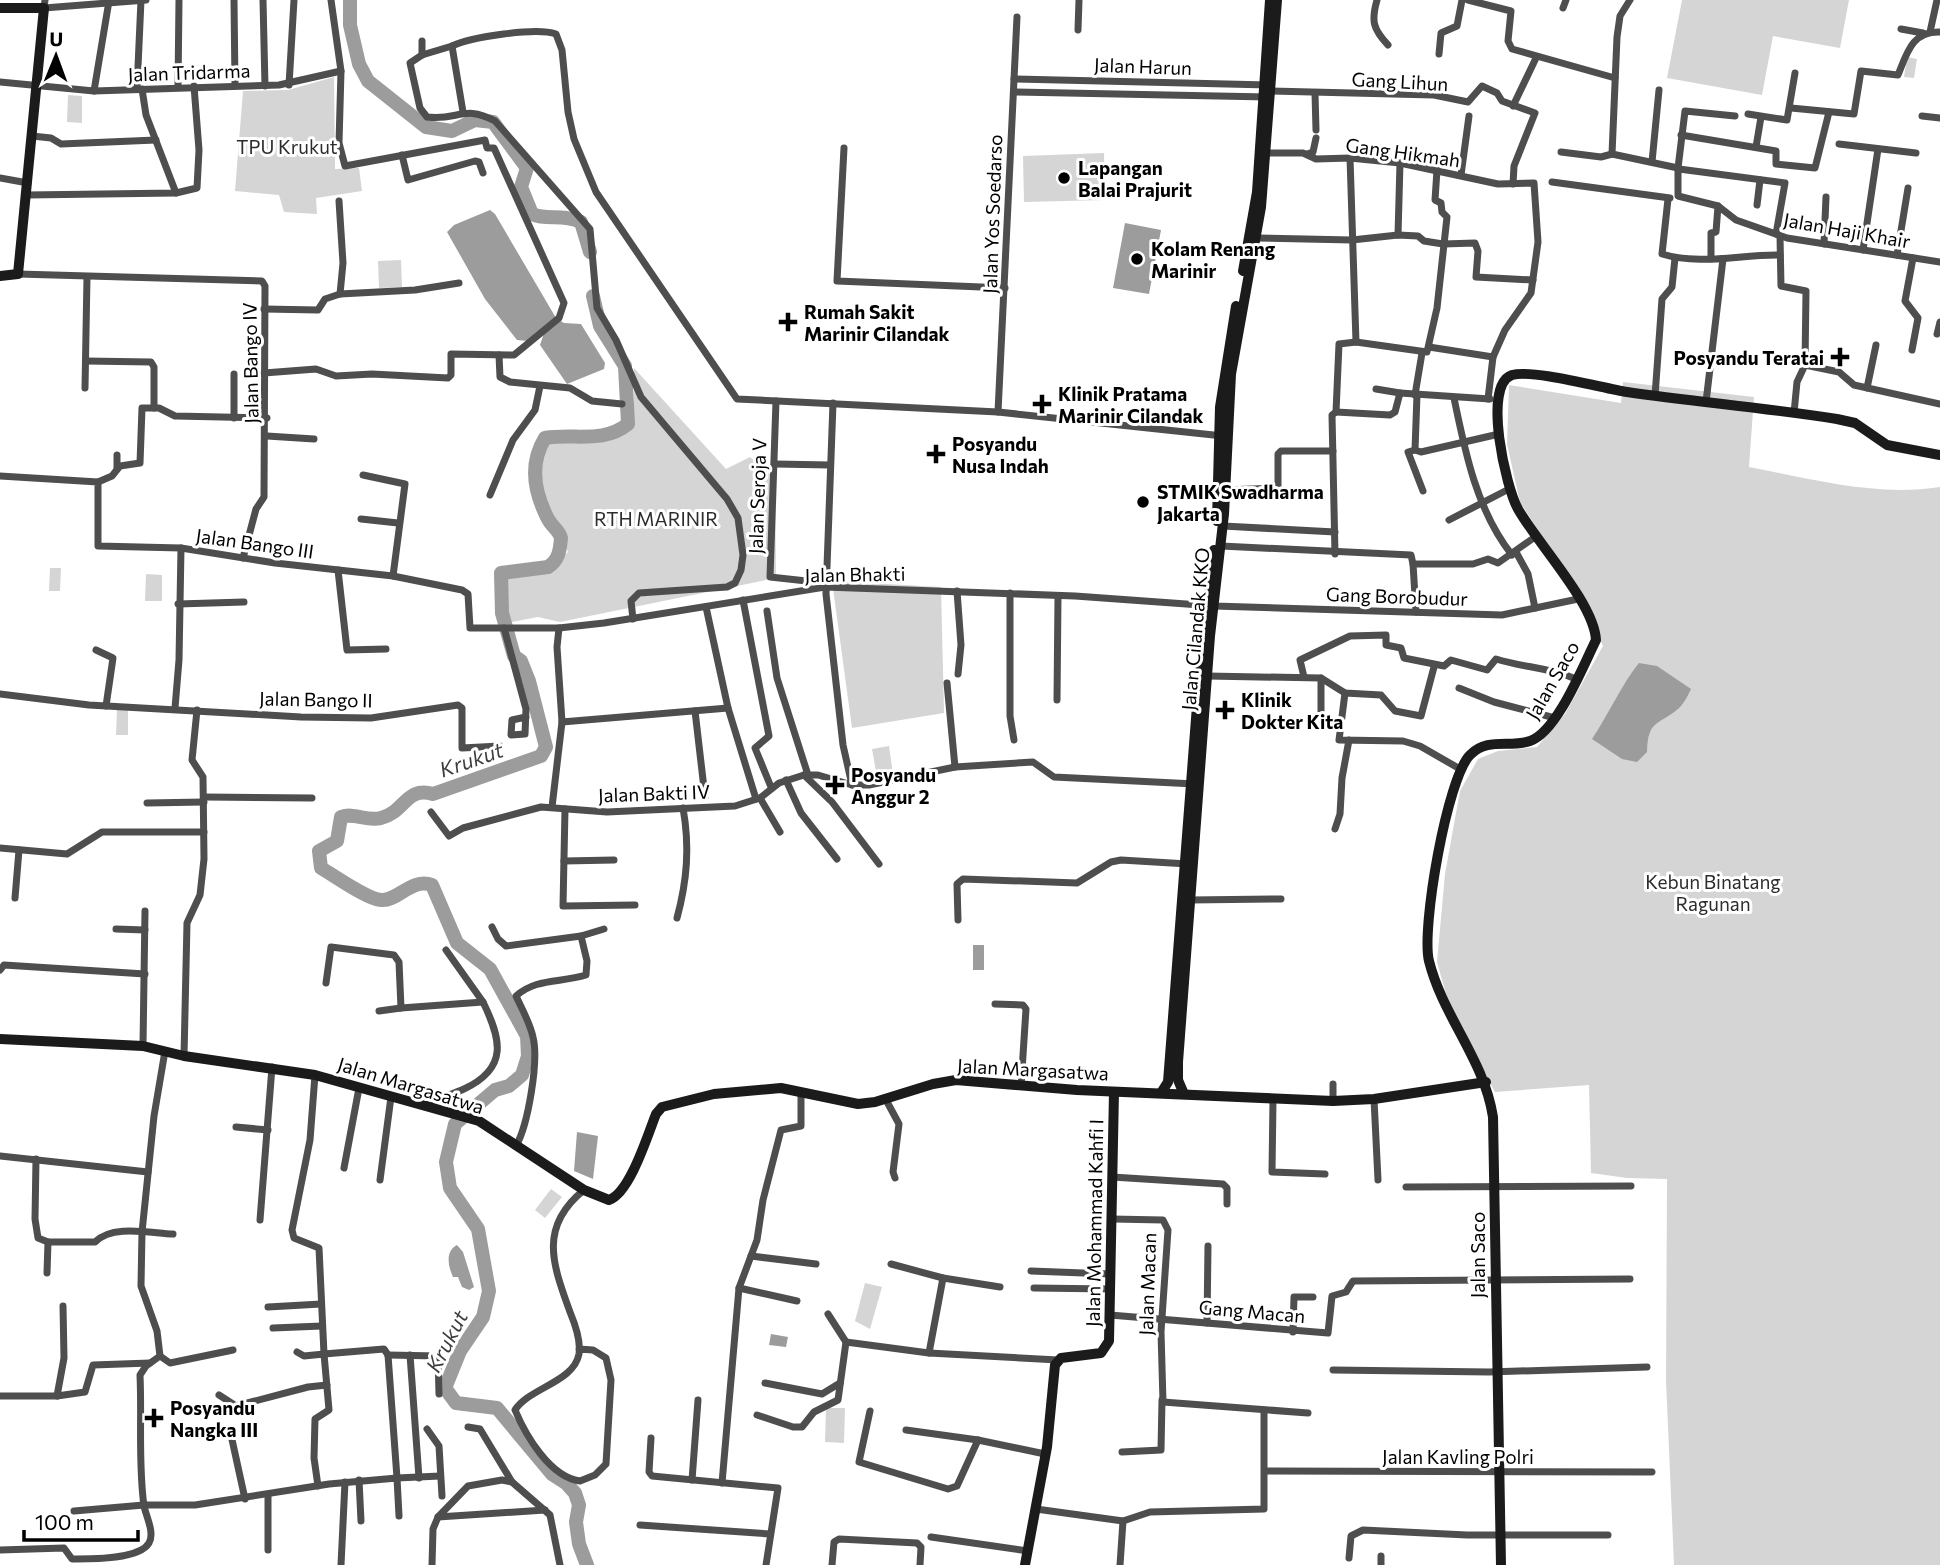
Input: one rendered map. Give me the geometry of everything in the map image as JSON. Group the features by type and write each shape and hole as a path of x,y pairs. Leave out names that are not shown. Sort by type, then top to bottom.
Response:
{"street":[{"path":"4,6 143,0 139,89 146,115 176,193"},
{"path":"178,0 178,87"},
{"path":"234,0 235,85"},
{"path":"263,0 265,86"},
{"path":"289,85 294,0"},
{"path":"264,373 316,369 336,376 372,374 448,377 451,375 451,354 514,355 557,319 564,303 495,148 487,148 485,141 345,166 337,121 341,71 331,0"},
{"path":"1078,30 1079,0"},
{"name":"Jalan Cilandak KKO","path":"1161,1093 1168,1082 1189,864 1223,436 1232,366 1256,238 1268,153 1270,0"},
{"name":"Jalan Cilandak KKO","path":"1196,784 1207,676 1210,606 1223,526 1224,372 1257,192 1277,0"},
{"path":"1377,0 1372,20 1375,32 1388,45"},
{"path":"1439,54 1441,33 1457,26 1462,0"},
{"path":"1468,0 1508,4 1513,16 1508,46 1536,58 1615,78"},
{"path":"1612,154 1620,16 1629,1 1619,0"},
{"path":"1791,108 1854,114 1861,71 1898,75 1909,47 1927,32 1937,0"},
{"path":"94,91 109,1"},
{"path":"0,276 18,274 45,4"},
{"name":"Jalan Yos Soedarso","path":"999,412 1017,17"},
{"path":"1901,29 1940,32"},
{"path":"633,619 632,598 639,593 727,587 735,583 741,570 743,555 738,518 727,499 641,397 616,340 597,308 590,229 495,121 478,112 463,112 443,119 427,117 420,108 409,69 410,63 422,55 463,40 514,34 556,34 562,50 568,112 574,139 608,212 731,394 741,400 999,412 1223,436"},
{"path":"422,41 422,55"},
{"path":"452,46 463,112"},
{"path":"1513,184 1514,166 1535,113 1513,106 1536,58"},
{"name":"Jalan Tridarma","path":"0,82 94,91 265,86 289,85 341,71"},
{"path":"1748,114 1787,120 1795,73"},
{"name":"Jalan Harun","path":"1014,79 1268,91"},
{"path":"27,195 176,193 195,189 199,185 194,86"},
{"name":"Gang Lihun","path":"1268,91 1434,96 1468,102 1482,86 1497,93 1502,101 1513,106"},
{"path":"1652,162 1659,90"},
{"name":"Jalan Harun","path":"1014,92 1268,91"},
{"path":"1306,154 1313,152 1316,134 1315,93"},
{"path":"1552,182 1668,198 1678,196 1678,169 1685,111 1735,116"},
{"path":"1681,135 1776,151 1776,164 1815,168 1829,112"},
{"path":"1461,175 1469,116"},
{"path":"1922,116 1940,118"},
{"path":"1756,147 1761,117"},
{"path":"32,136 51,138 61,144 156,140"},
{"path":"1839,144 1916,153"},
{"path":"844,148 837,281 1005,288"},
{"path":"1863,250 1878,149"},
{"path":"1561,152 1601,157 1612,154 1678,169 1785,183 1778,235 1781,286 1806,291 1805,365 1797,382 1794,413"},
{"name":"Gang Hikmah","path":"1268,153 1306,154 1316,159 1350,158 1400,163 1513,184 1534,183 1538,230 1533,280"},
{"path":"402,155 408,180 475,161 479,162 483,173"},
{"path":"1350,158 1356,342"},
{"path":"1398,235 1400,163"},
{"path":"1415,450 1416,395 1426,351 1447,218 1442,212 1441,203 1435,200 1437,170"},
{"path":"0,178 28,183"},
{"path":"1757,205 1760,180"},
{"path":"1898,255 1908,188"},
{"name":"Jalan Haji Khair","path":"1678,196 1718,206 1736,220 1778,235 1940,262"},
{"path":"1825,244 1826,197"},
{"path":"1668,198 1662,254 1675,258 1711,259 1740,259 1749,254 1780,256"},
{"path":"339,201 343,263 340,294"},
{"path":"1711,259 1711,233 1716,232 1718,206"},
{"path":"1256,238 1352,240 1398,235 1418,236 1424,241 1443,244 1475,243 1478,251 1476,277 1533,280 1525,304 1505,330 1493,357 1492,398"},
{"path":"1655,396 1662,299 1672,287 1675,258"},
{"path":"1912,351 1918,318 1905,301 1913,258"},
{"path":"1706,402 1723,259"},
{"name":"Jalan Bango IV","path":"18,274 259,280 265,286 264,373 267,436 264,497 256,509 243,558"},
{"path":"85,388 87,277"},
{"path":"264,309 318,310 325,299 340,294 415,290 459,283"},
{"path":"1937,334 1940,321"},
{"path":"1335,554 1332,415 1336,412 1339,344 1356,342 1493,357"},
{"path":"1867,388 1876,345"},
{"path":"499,355 500,377 510,382 570,388 592,401 622,404"},
{"path":"86,361 152,363 155,408"},
{"path":"1805,365 1839,372 1854,385 1940,404"},
{"path":"234,374 234,418"},
{"path":"1492,398 1500,384 1511,375 1528,374 1655,396 1855,423 1887,445 1940,455"},
{"path":"490,495 513,440 536,410 540,386"},
{"path":"1376,389 1454,398 1492,398"},
{"path":"1336,412 1390,415 1395,412 1400,393"},
{"path":"1454,398 1463,443 1482,502 1499,539 1514,553 1528,574 1535,608"},
{"name":"Jalan Saco","path":"1492,398 1509,489 1535,537 1560,569 1578,599 1596,640 1555,719 1533,740 1483,745 1469,755 1460,769 1444,820 1428,923 1428,958 1442,999 1486,1082 1493,1117 1497,1473 1501,1565"},
{"name":"Jalan Seroja V","path":"776,401 770,577 825,585"},
{"path":"833,403 825,585 843,745 852,785"},
{"path":"0,476 98,482 112,476 120,466 140,463 140,411 155,408 175,416 267,418"},
{"path":"1423,491 1408,452 1421,452 1499,434"},
{"path":"267,436 314,439"},
{"path":"1225,490 1278,488 1278,454 1281,451 1333,451"},
{"path":"117,454 117,469"},
{"path":"775,464 830,466"},
{"path":"363,475 405,484 393,576"},
{"name":"Jalan Bango III","path":"98,482 98,545 180,548 393,576 468,594 468,616"},
{"path":"1448,520 1509,489"},
{"path":"361,519 398,523"},
{"path":"1223,526 1335,532"},
{"path":"1413,564 1473,565 1488,559 1498,563 1535,537"},
{"path":"1221,546 1335,554 1411,555 1416,612"},
{"path":"175,708 179,660 180,548"},
{"path":"338,570 347,650 386,649"},
{"name":"Jalan Bhakti","path":"468,616 470,628 559,628 633,619 825,585 1210,606"},
{"path":"957,591 961,645 958,674"},
{"path":"1010,593 1010,716 1014,740"},
{"path":"1057,700 1058,596"},
{"name":"Gang Borobudur","path":"1210,606 1502,615 1578,599"},
{"path":"743,600 769,736 755,748 771,787"},
{"path":"178,604 244,602"},
{"path":"706,607 727,708 758,799 768,809 780,832"},
{"path":"767,611 777,678 806,775 832,802 879,864"},
{"path":"503,628 522,688 526,717"},
{"path":"552,807 562,722 557,647 559,628"},
{"path":"1304,677 1300,660 1350,636 1386,635 1386,645 1401,648 1404,658 1434,667 1444,666 1451,660 1487,670 1496,659 1525,668 1550,668 1576,679"},
{"path":"96,650 113,658 106,706"},
{"path":"1207,676 1321,678 1345,693 1381,695 1395,711 1421,716 1434,667"},
{"path":"1321,678 1323,722 1340,724"},
{"path":"947,683 955,767"},
{"path":"1460,688 1494,702 1555,719"},
{"path":"1345,693 1339,740 1403,741 1420,746 1460,769"},
{"name":"Jalan Bango II","path":"0,694 106,706 357,718 458,705 462,708 462,747 500,746"},
{"path":"562,722 727,708"},
{"path":"184,1056 187,923 202,888 203,777 192,760 197,710"},
{"path":"695,711 705,797"},
{"path":"1335,829 1340,814 1342,778 1349,740"},
{"path":"758,799 771,787 806,775 852,785 869,785 955,767 1033,762 1054,777 1196,784"},
{"path":"786,780 801,813 837,859"},
{"path":"147,803 204,799 312,798"},
{"name":"Jalan Bakti IV","path":"431,812 449,836 463,828 519,811 552,807 607,812 735,806 758,799"},
{"path":"677,918 687,881 688,846 683,808"},
{"path":"565,809 563,906 635,905"},
{"path":"0,848 72,853 106,831 204,832"},
{"path":"15,898 19,850"},
{"path":"564,861 614,860"},
{"path":"958,920 957,884 963,879 1077,883 1111,862 1121,860 1189,864"},
{"name":"Jalan Cilandak KKO","path":"1184,1094 1178,1080 1178,1062 1190,900 1189,864"},
{"path":"1190,900 1281,899"},
{"path":"144,1046 145,911"},
{"path":"492,927 498,939 506,946 581,936 604,929"},
{"path":"116,929 145,930"},
{"path":"516,1146 524,1123 534,1051 533,1038 516,996 528,985 562,982 586,975 587,961 581,936"},
{"path":"326,983 331,947 394,955 399,962 401,1008"},
{"path":"424,1106 468,1087 493,1065 499,1053 497,1030 483,1002 446,950"},
{"path":"0,970 4,965 145,974"},
{"path":"379,1011 483,1002"},
{"path":"995,1004 1023,1005 1026,1009 1021,1086"},
{"name":"Jalan Margasatwa","path":"0,1039 144,1046 184,1056 315,1075 467,1116 584,1190 609,1200 618,1194 628,1181 656,1114 662,1107 746,1090 781,1088 858,1104 956,1080 1114,1092 1333,1101 1374,1099 1486,1082"},
{"path":"165,1051 148,1172 142,1232 141,1286 157,1331 160,1356 170,1363 233,1350"},
{"path":"260,1220 272,1067"},
{"path":"315,1075 310,1140 292,1230 294,1238 319,1248 329,1410 316,1419 314,1458 318,1486"},
{"path":"1333,1084 1333,1101"},
{"path":"344,1168 359,1088"},
{"path":"722,1483 739,1288 751,1256 781,1130 801,1126 801,1092"},
{"name":"Jalan Mohammad Kahfi I","path":"1058,1360 1104,1350 1109,1341 1114,1092"},
{"path":"380,1180 391,1097"},
{"path":"885,1098 899,1124 892,1172 895,1178"},
{"path":"1374,1099 1378,1180"},
{"path":"1273,1100 1272,1172 1325,1174"},
{"path":"236,1127 268,1130"},
{"path":"0,1156 148,1172"},
{"path":"36,1159 35,1219 38,1238 48,1242 95,1241 102,1234 173,1234"},
{"path":"1112,1177 1223,1184 1227,1188 1227,1204"},
{"path":"1406,1187 1631,1186"},
{"path":"579,1349 593,1350 606,1358 611,1380 606,1464 595,1475 580,1482 560,1474 524,1432 515,1410 573,1367 579,1349 575,1325 553,1256 555,1226 584,1190"},
{"name":"Jalan Macan","path":"1112,1219 1163,1220 1168,1230 1162,1320 1161,1450 1122,1452"},
{"path":"47,1273 48,1242"},
{"path":"1207,1323 1208,1247"},
{"path":"751,1256 816,1264"},
{"path":"891,1264 943,1278 1000,1287"},
{"path":"1031,1271 1110,1274"},
{"path":"929,1353 943,1278"},
{"path":"1494,1280 1630,1279"},
{"name":"Gang Macan","path":"1110,1315 1328,1333 1332,1296 1346,1292 1353,1281 1494,1280"},
{"path":"739,1288 797,1301"},
{"path":"1034,1288 1110,1289"},
{"path":"1293,1332 1294,1297 1313,1297"},
{"path":"268,1307 321,1304"},
{"path":"57,1396 64,1358 63,1306"},
{"path":"757,1415 793,1427 802,1427 814,1412 838,1400 846,1342 828,1314"},
{"path":"274,1328 322,1326"},
{"path":"846,1342 929,1353 1058,1360 1055,1365 1045,1454 1025,1565"},
{"path":"297,1352 304,1356 384,1349 388,1354 399,1516"},
{"path":"388,1354 438,1356 439,1394"},
{"path":"410,1355 419,1478"},
{"path":"0,1550 64,1548 72,1559 107,1559 149,1545 152,1537 144,1505 140,1375 160,1356"},
{"path":"0,1396 57,1396 85,1392 96,1364 152,1363"},
{"path":"1333,1370 1496,1372 1647,1367"},
{"path":"765,1383 822,1394 840,1383"},
{"path":"219,1395 236,1406 308,1387 327,1385"},
{"path":"692,1480 698,1400"},
{"path":"1162,1400 1166,1403 1308,1413"},
{"path":"1036,1509 1123,1521 1150,1513 1264,1508 1264,1410"},
{"path":"870,1411 859,1462 948,1489 957,1486 978,1440"},
{"path":"468,1427 480,1429 512,1482 550,1515 559,1565"},
{"path":"427,1429 439,1446 442,1496"},
{"path":"906,1430 978,1440 1045,1454"},
{"path":"231,1435 245,1499"},
{"path":"651,1438 649,1475 778,1488 766,1565"},
{"name":"Jalan Kavling Polri","path":"1265,1471 1652,1472"},
{"path":"74,1511 144,1505 195,1505 359,1480 440,1476"},
{"path":"359,1480 361,1521"},
{"path":"432,1565 433,1529 438,1517 468,1486 485,1481 512,1482"},
{"path":"341,1565 345,1482"},
{"path":"268,1495 268,1550"},
{"path":"438,1517 545,1510"},
{"path":"1120,1565 1123,1521"},
{"path":"640,1525 770,1534"},
{"path":"1349,1558 1351,1536 1363,1530 1499,1535 1608,1535"},
{"path":"931,1538 1028,1551"},
{"path":"832,1565 834,1542 839,1539 917,1543 922,1547 920,1565"},
{"path":"1381,1556 1381,1565"}],"green space":[{"path":"1682,0 1849,0 1840,48 1773,36 1762,95 1667,78"},
{"path":"1907,57 1917,59 1914,78 1904,77"},
{"name":"TPU Krukut","path":"334,77 335,169 359,168 362,191 316,198 317,214 284,212 279,195 235,191 243,91 288,90"},
{"path":"68,95 82,96 82,123 67,122"},
{"name":"Lapangan Balai Prajurit","path":"1104,153 1105,200 1024,202 1023,156"},
{"path":"401,260 402,287 379,288 378,261"},
{"name":"RTH MARINIR","path":"634,368 726,469 750,457 775,479 776,578 560,622 538,617 507,623 508,576 553,566 568,552 543,494 539,434 621,433 634,414"},
{"name":"Kebun Binatang Ragunan","path":"1623,382 1754,397 1749,467 1868,488 1916,490 1940,487 1940,1565 1674,1565 1666,1380 1667,1179 1627,1178 1591,1173 1589,1085 1495,1092 1452,1015 1437,962 1445,874 1460,791 1478,759 1498,751 1537,747 1565,714 1603,646 1583,601 1520,502 1507,444 1509,385 1621,403"},
{"path":"50,568 61,568 60,591 49,591"},
{"path":"146,574 162,575 162,601 145,601"},
{"path":"832,581 941,587 944,713 852,728"},
{"path":"117,709 128,709 128,735 116,735"},
{"path":"889,746 893,774 877,777 872,749"},
{"path":"551,1189 562,1197 545,1218 535,1210"},
{"path":"865,1283 882,1287 870,1329 855,1321"},
{"path":"826,1408 845,1408 844,1443 825,1442"}],"shaded area":[{"path":"490,210 495,214 556,318 564,323 581,324 605,363 604,369 567,384 540,345 544,333 528,341 517,340 485,299 447,232 454,225"},
{"name":"Kolam Renang Marinir","path":"1125,223 1161,230 1149,294 1113,288"},
{"path":"1639,663 1657,666 1691,689 1680,707 1652,729 1647,752 1637,762 1622,759 1592,739"},
{"path":"973,945 984,945 984,970 973,970"},
{"path":"577,1132 598,1136 593,1179 574,1171"},
{"path":"457,1245 463,1252 474,1287 469,1290 462,1287 458,1277 453,1277 450,1268 449,1255"},
{"path":"771,1334 788,1337 786,1347 769,1345"}],"waterway":[{"name":"Krukut","path":"350,0 350,25 359,64 368,81 426,127 452,131 475,120 493,122 527,168 521,187 532,214 581,222 590,252"},
{"name":"Krukut","path":"587,1565 579,1544 576,1522 579,1505 575,1493 552,1474 497,1408 456,1403 445,1388 460,1351 483,1317 489,1291 478,1229 450,1188 446,1162 455,1124 495,1090 509,1086 522,1075 528,1056 527,1036 490,969 457,943 432,885 418,884 387,900 375,899 321,868 319,851 337,841 341,817 381,818 395,811 411,796 424,792 433,794 541,756 546,747 529,681 521,661 514,656 502,613 501,573 548,567 558,554 561,538 543,509 535,478 537,458 545,438 598,436 609,434 628,424 625,366 600,326 593,296"}],"place":[{"name":"Lapangan Balai Prajurit","path":"1064,178"},
{"name":"Kolam Renang Marinir","path":"1137,259"},
{"name":"Rumah Sakit Marinir Cilandak","path":"788,322"},
{"name":"Posyandu Teratai","path":"1840,357"},
{"name":"Klinik Pratama Marinir Cilandak","path":"1042,404"},
{"name":"Posyandu Nusa Indah","path":"936,454"},
{"name":"STMIK Swadharma Jakarta","path":"1143,502"},
{"name":"Klinik Dokter Kita","path":"1225,710"},
{"name":"Posyandu Anggur 2","path":"835,785"},
{"name":"Posyandu Nangka III","path":"154,1418"}]}
